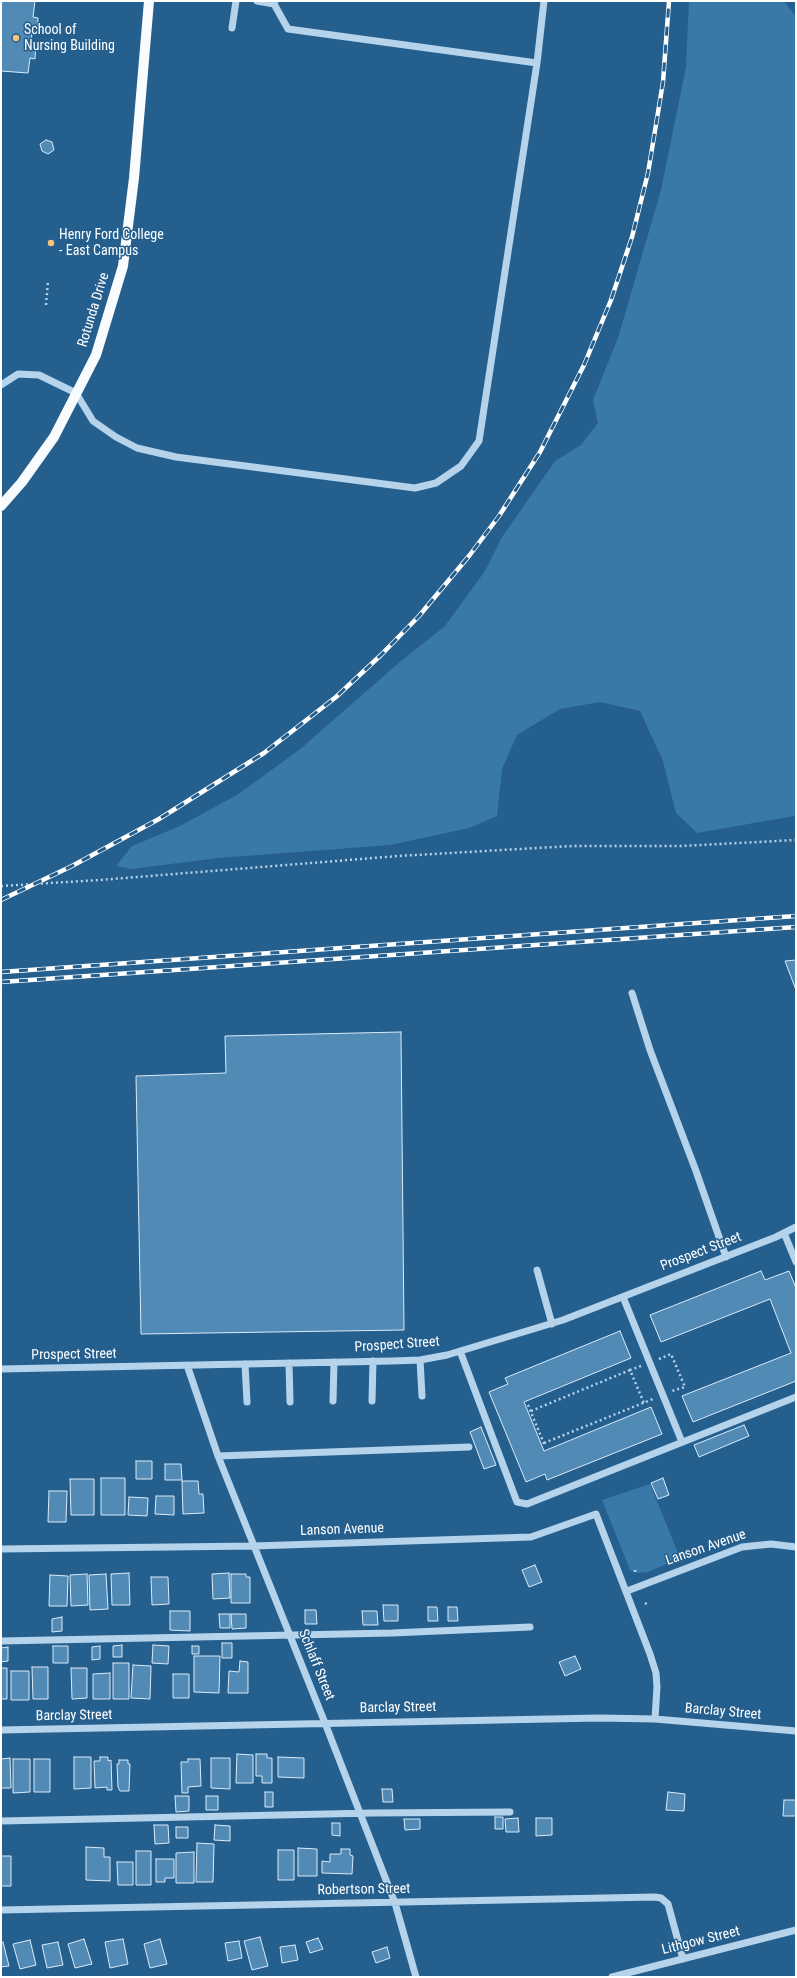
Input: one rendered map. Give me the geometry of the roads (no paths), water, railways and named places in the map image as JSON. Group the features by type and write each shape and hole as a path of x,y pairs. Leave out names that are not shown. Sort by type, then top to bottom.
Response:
{"main road":[{"name":"Rotunda Drive","path":"1,506 22,482 54,438 96,354 123,266 134,178 149,1"}],"street":[{"path":"232,28 236,1"},
{"path":"257,1 275,2 288,29 537,63"},
{"path":"1,385 18,374 39,375 76,393 93,421 116,437 137,448 176,457 415,488 436,483 461,466 479,441 537,63 544,1"},
{"path":"632,993 650,1050 696,1171 726,1257"},
{"name":"Prospect Street","path":"1,1369 420,1360 460,1351 552,1324 726,1257 796,1227"},
{"path":"784,1233 796,1262"},
{"path":"537,1270 552,1324"},
{"path":"623,1297 682,1442"},
{"path":"460,1351 517,1502 527,1504 796,1397"},
{"path":"420,1360 422,1396"},
{"path":"333,1401 334,1362"},
{"path":"372,1401 373,1362"},
{"path":"289,1363 290,1402"},
{"path":"245,1364 247,1402"},
{"name":"Schlaff Street","path":"187,1365 218,1456 395,1903 416,1977"},
{"path":"218,1456 470,1447"},
{"name":"Lanson Avenue","path":"1,1549 254,1546 531,1538 596,1514 627,1591 656,1673 655,1719"},
{"name":"Lanson Avenue","path":"627,1591 742,1547 771,1544 796,1547"},
{"path":"1,1641 392,1633 530,1627"},
{"name":"Barclay Street","path":"1,1730 599,1718 655,1719 796,1731"},
{"path":"1,1821 360,1813 510,1812"},
{"name":"Robertson Street","path":"1,1910 661,1898 668,1904 670,1909 683,1959"},
{"name":"Lithgow Street","path":"612,1977 796,1930"}],"railway":[{"path":"1,900 72,866 159,819 264,753 336,697 381,655 419,616 469,556 499,516 540,452 584,365 611,300 632,237 648,173 663,82 669,1"},
{"path":"1,972 796,916"},
{"path":"1,982 796,927"}],"place":[{"name":"School of Nursing Building","path":"16,38"},
{"name":"Henry Ford College - East Campus","path":"51,243"}]}
